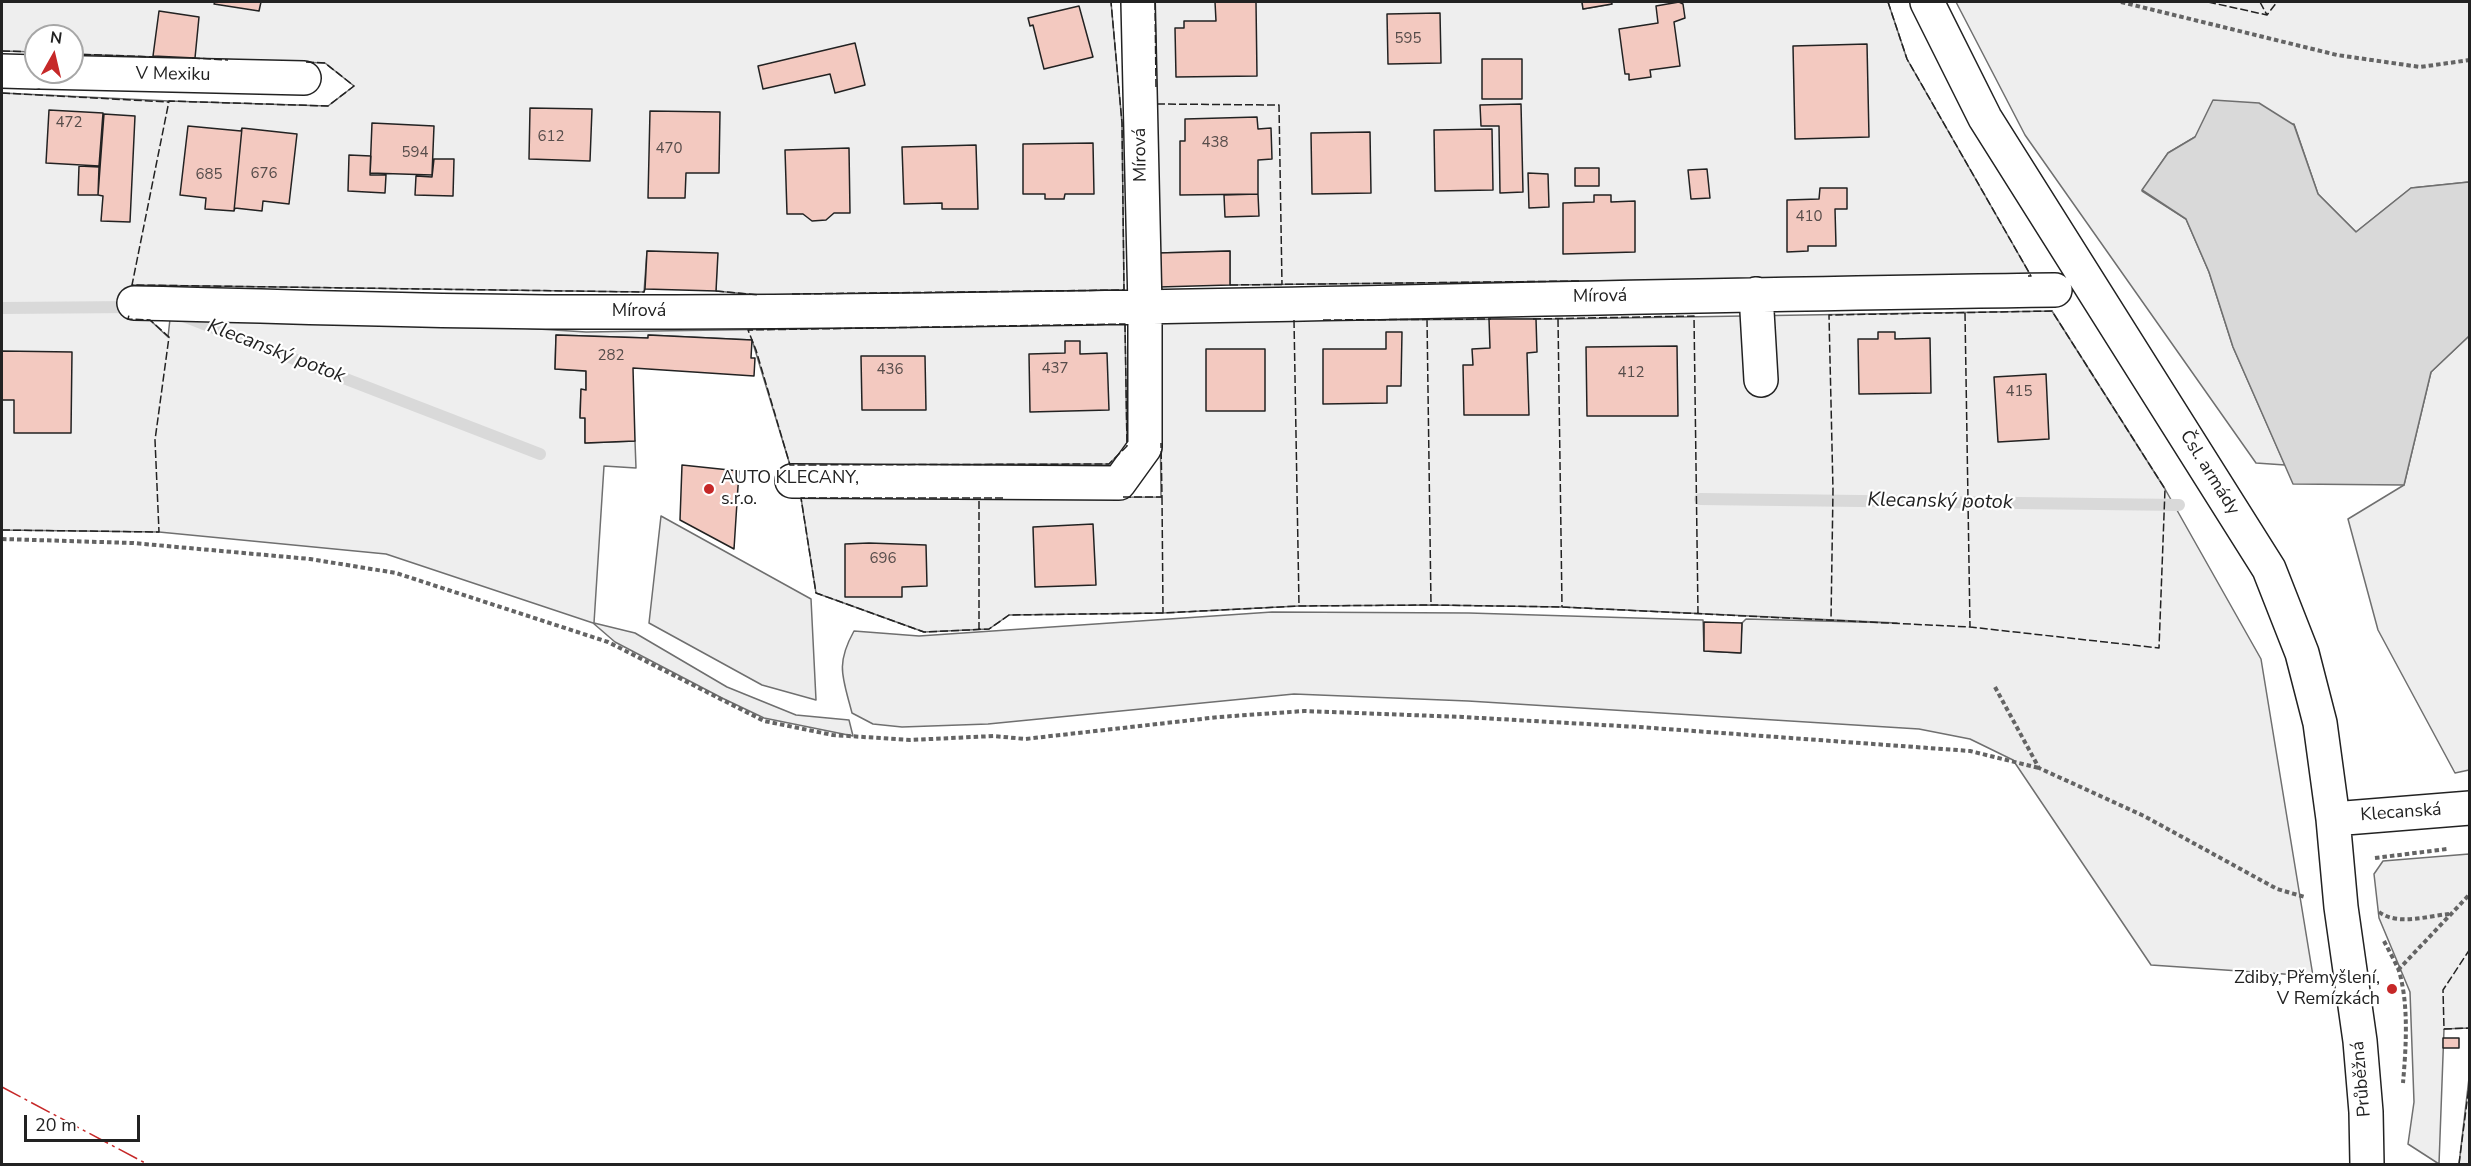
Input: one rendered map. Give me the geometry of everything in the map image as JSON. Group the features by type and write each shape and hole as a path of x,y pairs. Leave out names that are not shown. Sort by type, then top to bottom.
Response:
{"street":[{"name":"Mírová","path":"792,481 1119,483 1144,447 1145,308 1138,2"},
{"name":"Čsl. armády","path":"1927,2 1984,118 2269,569 2302,653 2320,723 2352,995"},
{"path":"2,71 24,72"},
{"name":"V Mexiku","path":"84,73 304,78"},
{"name":"Mírová","path":"134,303 584,312 1145,308 1756,294 2055,290"},
{"path":"1756,294 1761,380"},
{"name":"Klecanská","path":"2333,819 2469,808"},
{"name":"Průběžná","path":"2352,995 2360,1041 2366,1112 2367,1164"}],"path":[{"path":"2121,2 2337,56 2420,66 2469,60"},
{"path":"2,538 133,543 310,559 396,573 608,642 764,721 833,735 910,740 994,736 1025,739 1219,717 1304,711 1569,723 1970,751 2039,768 2144,816 2277,889 2317,901 2341,897"},
{"path":"1995,687 2039,768"},
{"path":"2373,866 2375,856 2458,848"},
{"path":"2398,970 2469,894"},
{"path":"2377,911 2385,917 2399,920 2449,914"},
{"path":"2384,939 2398,970 2404,994 2405,1062 2402,1085"}],"shaded area":[{"path":"2,2 1111,2 1122,123 1124,290 757,295 716,291 717,254 647,251 644,292 132,285 128,319 150,320 168,337 170,319 474,325 586,332 1125,324 1127,446 1109,464 790,465 752,340 649,335 648,338 556,335 555,369 586,371 586,390 581,390 580,417 585,418 585,443 635,441 636,468 604,466 594,623 635,633 727,687 796,715 849,720 853,736 764,718 615,642 593,623 386,554 159,532 2,530 2,93 328,106 354,86 325,63 84,54 84,24 24,24 24,52 2,51"},
{"path":"1155,2 1582,2 1583,9 1612,4 1611,2 1888,2 1907,59 2031,276 1230,285 1230,251 1158,253"},
{"path":"1956,2 2469,2 2469,182 2411,188 2356,232 2318,194 2294,124 2195,137 2168,153 2142,191 2186,219 2209,272 2233,347 2285,465 2256,463 2025,135"},
{"path":"2213,100 2259,103 2294,125 2318,194 2356,232 2411,188 2469,182 2469,336 2431,372 2404,485 2293,484 2233,347 2209,272 2186,219 2142,190 2168,153 2195,137"},
{"path":"2052,311 2165,489 2261,659 2313,976 2151,965 2013,760 1970,739 1919,729 1468,701 1294,694 988,724 902,727 873,724 852,713 842,672 844,653 854,631 919,636 1272,612 1469,613 1703,620 1704,651 1740,653 1742,623 1746,619 1897,623 1562,607 1299,606 1163,613 1009,615 989,629 924,632 816,593 801,498 1161,497 1159,321 1558,319"},
{"path":"2469,336 2469,770 2455,773 2378,630 2348,519 2404,485 2431,372"},
{"path":"661,516 811,599 816,700 762,685 649,623"},
{"path":"2469,854 2469,1028 2444,1029 2439,1164 2408,1144 2414,1102 2410,992 2379,918 2374,874 2383,861"},
{"path":"2469,1078 2469,1164 2459,1164"}],"building":[{"path":"215,2 261,2 259,11 214,4"},
{"path":"1215,2 1256,2 1257,76 1176,77 1175,28 1184,28 1184,21 1216,21"},
{"path":"1582,2 1611,2 1612,4 1583,9"},
{"path":"1679,2 1683,4 1685,18 1674,22 1680,66 1650,70 1651,77 1629,80 1629,74 1625,74 1619,29 1658,23 1656,6"},
{"path":"1079,6 1093,57 1044,69 1033,25 1030,26 1028,18"},
{"path":"159,11 199,17 195,58 153,56"},
{"path":"1440,13 1441,63 1388,64 1387,14"},
{"path":"855,43 865,85 835,93 830,74 763,89 758,66"},
{"path":"1867,44 1869,137 1795,139 1793,46"},
{"path":"1482,59 1522,59 1522,99 1482,99"},
{"path":"1521,104 1523,192 1500,193 1499,126 1481,126 1480,105"},
{"path":"530,108 592,109 590,161 529,159"},
{"path":"49,110 103,113 99,166 46,163"},
{"path":"650,111 720,112 719,173 686,173 685,198 648,198"},
{"path":"104,114 135,116 130,222 101,221 103,196 98,195"},
{"path":"1257,117 1258,129 1271,128 1272,159 1258,160 1258,194 1180,195 1180,141 1185,141 1185,119"},
{"path":"372,123 434,126 432,175 370,173"},
{"path":"188,126 241,131 242,128 234,211 205,209 206,198 180,195"},
{"path":"242,128 297,134 289,204 263,201 262,211 235,208 234,211"},
{"path":"1492,129 1493,190 1435,191 1434,130"},
{"path":"1370,132 1371,193 1312,194 1311,133"},
{"path":"1093,143 1094,194 1065,194 1064,199 1045,199 1045,194 1023,194 1023,144"},
{"path":"976,145 978,209 942,209 942,203 904,204 902,147"},
{"path":"849,148 850,213 834,213 826,220 812,221 803,214 787,214 785,150"},
{"path":"349,155 371,156 370,175 386,175 385,193 348,191"},
{"path":"434,159 454,159 453,196 415,195 416,176 432,177"},
{"path":"79,166 99,167 98,195 78,195"},
{"path":"1575,168 1599,168 1599,186 1575,186"},
{"path":"1707,169 1710,198 1691,199 1688,170"},
{"path":"1528,173 1548,174 1549,207 1529,208"},
{"path":"1820,188 1847,188 1847,209 1835,209 1836,246 1808,246 1808,251 1787,252 1787,200 1819,199"},
{"path":"1258,194 1259,216 1225,217 1224,195"},
{"path":"1594,195 1611,195 1611,202 1635,201 1635,252 1563,254 1563,203 1594,202"},
{"path":"647,251 718,253 716,291 645,289"},
{"path":"1230,251 1230,285 1159,287 1158,253"},
{"path":"1489,319 1536,319 1537,352 1527,353 1529,415 1464,415 1463,365 1473,365 1472,349 1490,348"},
{"path":"1386,332 1402,332 1401,386 1387,386 1387,403 1323,404 1323,349 1386,349"},
{"path":"1878,332 1895,332 1895,339 1930,338 1931,393 1859,394 1858,339 1878,339"},
{"path":"556,335 648,338 648,335 752,340 751,358 755,358 754,376 633,368 635,441 585,443 585,418 580,418 581,389 586,390 586,371 555,369"},
{"path":"1065,341 1080,341 1080,354 1107,353 1109,410 1030,412 1029,354 1065,353"},
{"path":"1677,346 1678,416 1587,416 1586,347"},
{"path":"1206,349 1265,349 1265,411 1206,411"},
{"path":"2,351 72,352 71,433 14,433 14,400 2,400"},
{"path":"861,356 925,356 926,410 862,410"},
{"path":"2046,374 2049,439 1998,442 1994,377"},
{"path":"682,465 739,471 734,549 680,520"},
{"path":"1093,524 1096,585 1035,587 1033,527"},
{"path":"845,544 926,545 927,586 902,587 902,597 845,597"},
{"path":"1704,622 1742,623 1741,653 1704,651"},
{"path":"2443,1038 2459,1038 2459,1048 2443,1048"}],"waterway":[{"name":"Klecanský potok","path":"2,308 134,307"},
{"name":"Klecanský potok","path":"183,316 540,454"},
{"name":"Klecanský potok","path":"1700,499 2179,505"}],"fence":[{"path":"792,294 1124,290 1122,123 1111,2"},
{"path":"1155,2 1156,88"},
{"path":"1888,2 1907,59 2031,276 2028,276"},
{"path":"2208,2 2267,15 2277,2"},
{"path":"2260,2 2267,15"},
{"path":"2,51 24,52"},
{"path":"84,54 156,57"},
{"path":"192,58 228,60"},
{"path":"306,62 325,63 354,86 328,106 169,101 132,285 644,292 645,289"},
{"path":"2,93 168,102"},
{"path":"1157,104 1279,105 1282,285"},
{"path":"1230,285 1581,281"},
{"path":"716,291 759,295"},
{"path":"1003,498 801,498 816,593 924,632 989,629 1009,615 1163,613 1299,606 1431,605 1562,607 1970,627 2159,648 2165,489 2052,311 1829,315 1833,490 1831,620"},
{"path":"1965,313 1970,627"},
{"path":"2,530 159,532 155,440 169,337 150,320 128,319 129,315"},
{"path":"1533,319 1694,316 1698,614"},
{"path":"1427,319 1431,605"},
{"path":"1323,320 1491,319"},
{"path":"1558,319 1562,607"},
{"path":"1294,320 1299,606"},
{"path":"1125,324 1127,446 1109,464 790,465 748,330 1125,324"},
{"path":"1123,497 1162,497 1161,443"},
{"path":"1162,497 1163,613"},
{"path":"979,499 979,630"},
{"path":"2470,949 2443,990 2444,1029 2470,1028"},
{"path":"2459,1164 2470,1078"}],"power":[{"path":"2,1087 147,1164"}],"place":[{"name":"AUTO KLECANY, s.r.o.","path":"709,489"},
{"name":"Zdiby, Přemyšlení, V Remízkách","path":"2392,989"}]}
